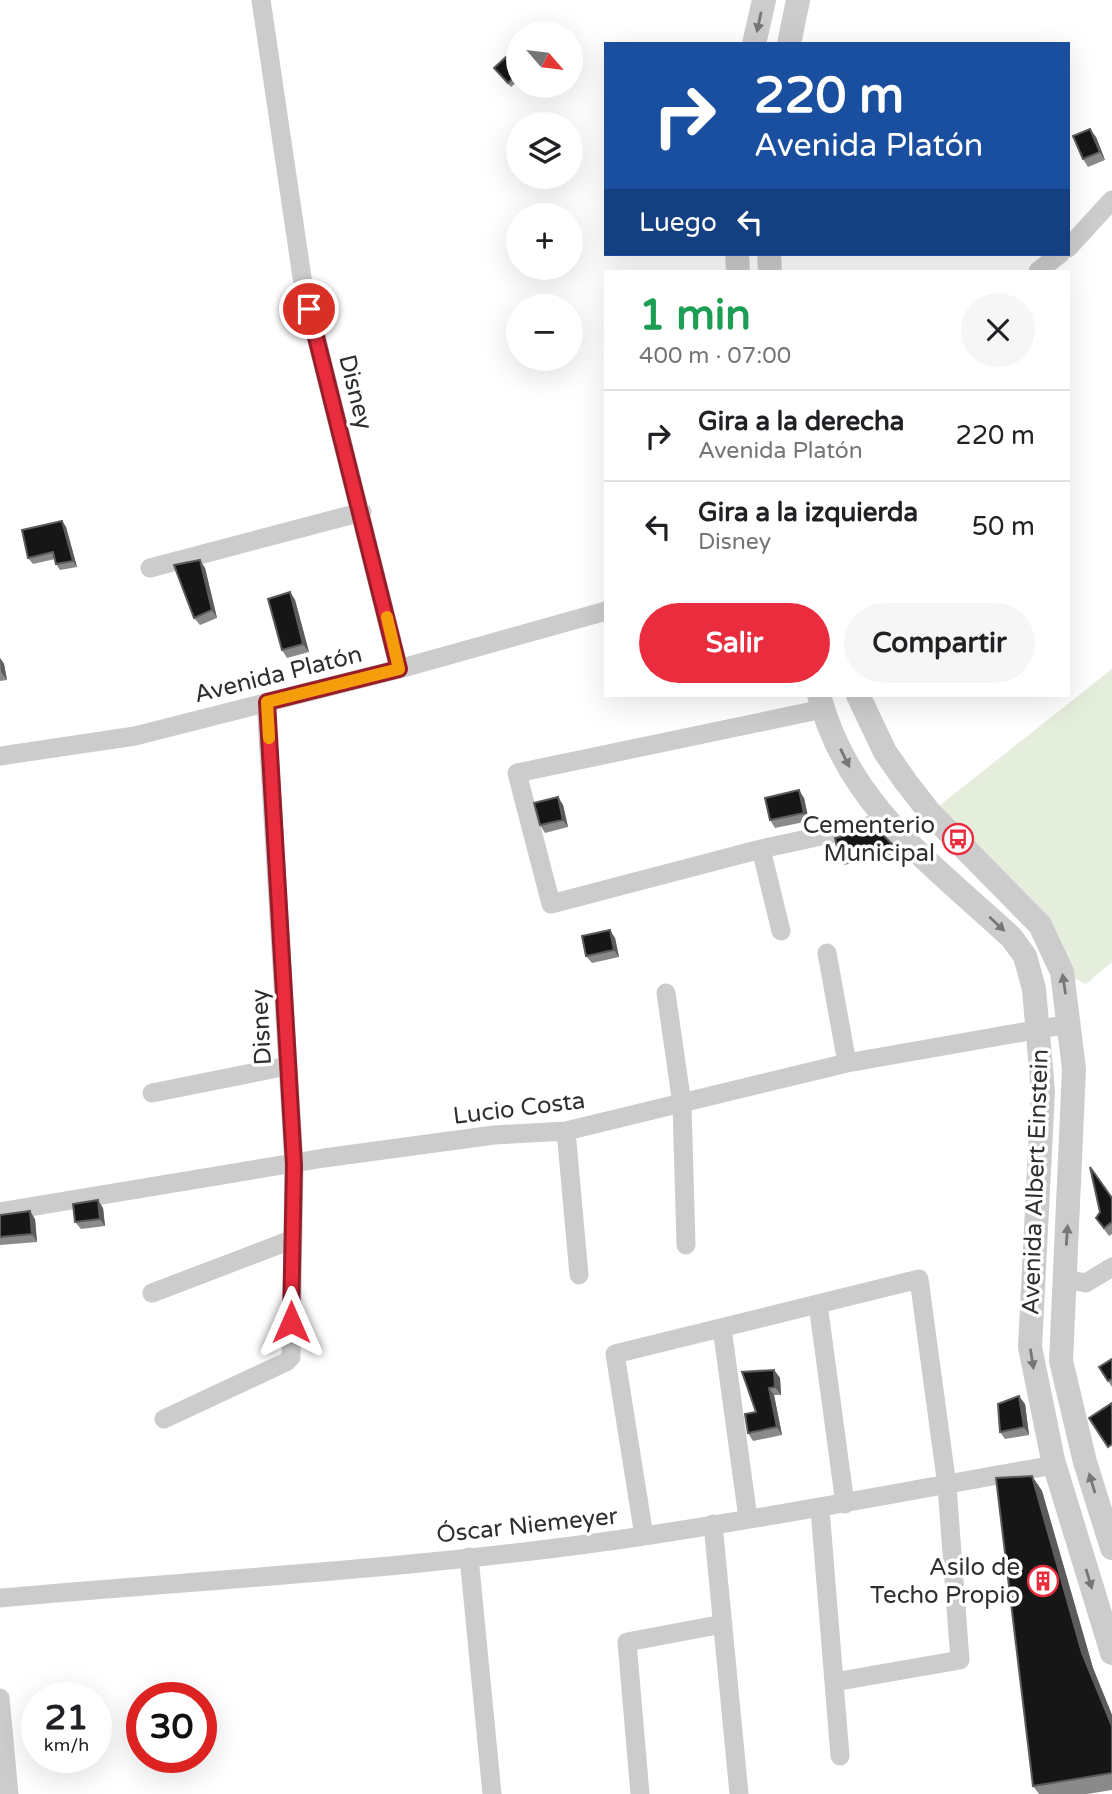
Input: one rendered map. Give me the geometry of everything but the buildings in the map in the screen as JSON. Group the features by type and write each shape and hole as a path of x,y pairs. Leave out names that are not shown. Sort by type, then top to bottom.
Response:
{"street":[{"name":"Disney","path":"261,0 303,284 399,669"},
{"path":"754,42 764,0"},
{"path":"789,42 798,0"},
{"path":"1070,246 1112,200"},
{"path":"1039,270 1057,256"},
{"path":"150,568 362,512"},
{"name":"Avenida Platón","path":"0,756 135,736 399,669 604,612"},
{"name":"Avenida Albert Einstein","path":"859,697 885,752 906,782 930,813 1040,925 1062,972 1074,1069 1074,1124 1061,1362 1082,1452 1112,1548"},
{"name":"Disney","path":"164,1419 286,1362 291,1350 294,1165 267,702"},
{"path":"821,702 517,773 551,904 761,849 887,822"},
{"name":"Avenida Albert Einstein","path":"821,702 864,794 887,822 1011,937 1025,956 1039,1027 1043,1092 1030,1347 1037,1393 1054,1465 1112,1653"},
{"path":"761,849 781,931"},
{"path":"827,953 847,1063"},
{"path":"666,993 682,1104 686,1245"},
{"name":"Lucio Costa","path":"0,1212 494,1135 566,1131 847,1063 1039,1027 1069,1024"},
{"path":"152,1093 287,1066"},
{"path":"566,1131 579,1275"},
{"path":"152,1293 291,1240"},
{"path":"1064,1279 1086,1283 1112,1267"},
{"path":"644,1536 615,1354 919,1279 947,1486 960,1660 834,1682"},
{"path":"818,1304 845,1504"},
{"path":"722,1328 748,1518"},
{"name":"Óscar Niemeyer","path":"0,1598 469,1557 644,1536 820,1509 1054,1465"},
{"path":"820,1509 840,1756"},
{"path":"713,1524 739,1794"},
{"path":"469,1557 492,1794"},
{"path":"640,1794 627,1642 723,1624"},
{"path":"0,1698 9,1794"}],"green space":[{"path":"1112,669 1112,962 1086,984 1062,972 1053,946 930,813"}],"slow traffic":[{"path":"269,738 267,702 399,669 387,617"}],"place":[{"name":"Cementerio Municipal","path":"958,839"},
{"name":"Asilo de Techo Propio","path":"1043,1581"}],"route":[{"path":"291,1322 294,1165 267,702 399,669 362,512 309,309"}]}
